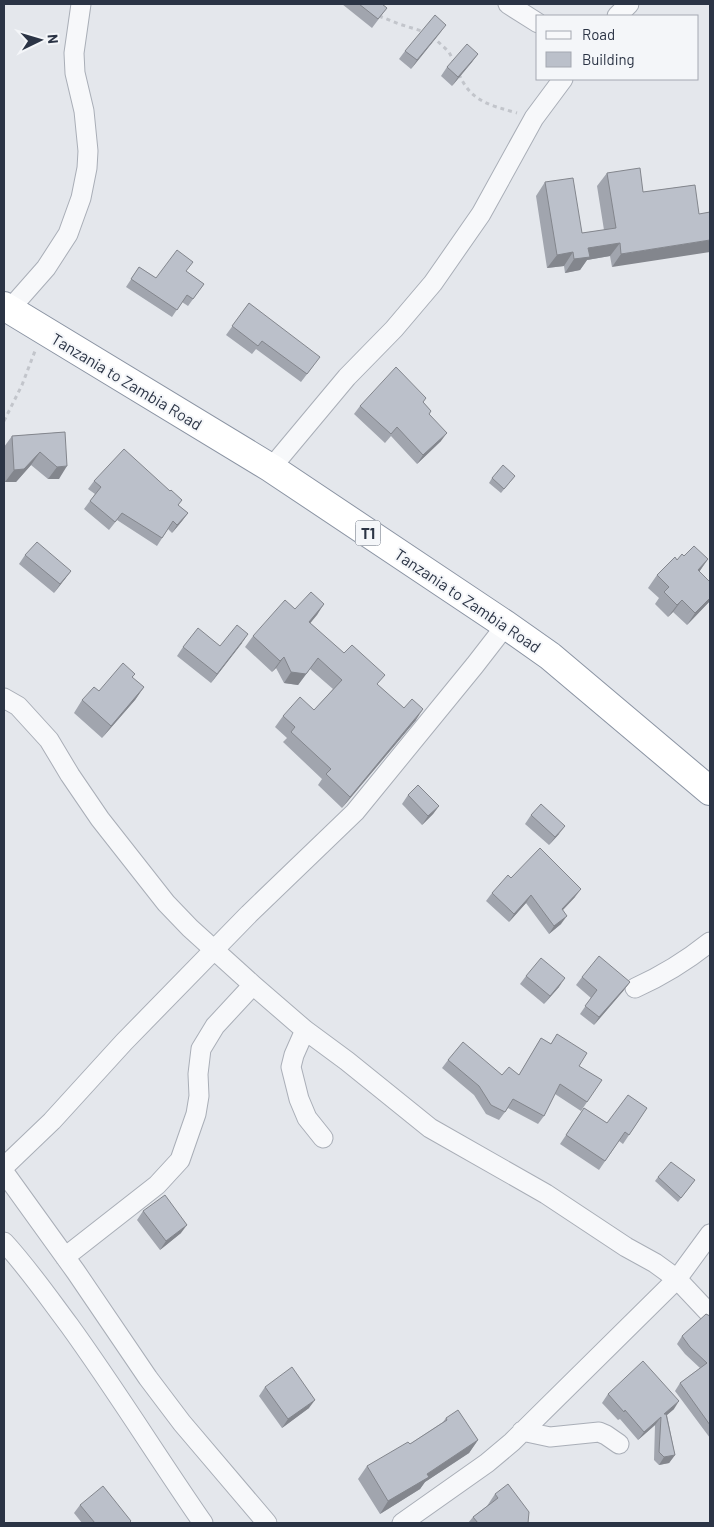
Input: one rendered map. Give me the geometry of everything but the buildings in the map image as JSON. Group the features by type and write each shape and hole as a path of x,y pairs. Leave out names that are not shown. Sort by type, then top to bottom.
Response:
{"highway":[{"name":"Tanzania to Zambia Road","path":"7,308 271,468 506,625 550,656 710,791"}],"street":[{"path":"7,308 51,262 68,234 81,198 87,168 88,151 84,111 75,73 74,53 81,4"},
{"path":"508,4 536,22"},
{"path":"618,15 629,4"},
{"path":"271,468 347,377 394,329 433,283 481,214 534,118 562,80"},
{"path":"4,1167 52,1121 124,1042 250,914 355,812 506,625"},
{"path":"4,698 18,706 49,740 100,819 166,903 190,928 253,985 305,1030 348,1061 430,1128 546,1194 626,1247 655,1263 677,1279 710,1314"},
{"path":"634,988 660,977 677,967 710,942"},
{"path":"65,1257 157,1185 180,1160 196,1114 199,1096 198,1074 201,1049 215,1026 253,985"},
{"path":"305,1030 294,1055 291,1068 299,1100 307,1118 323,1138"},
{"path":"4,1172 148,1378 177,1416 267,1523"},
{"path":"402,1523 487,1463 522,1431 677,1279 710,1234"},
{"path":"4,1242 27,1268 117,1392 198,1521"},
{"path":"522,1431 550,1437 599,1432 619,1444"}],"path":[{"path":"373,11 389,20 423,31 440,42 449,52 467,90 474,97 486,103 534,118"},
{"path":"4,419 30,367 41,328"}]}
